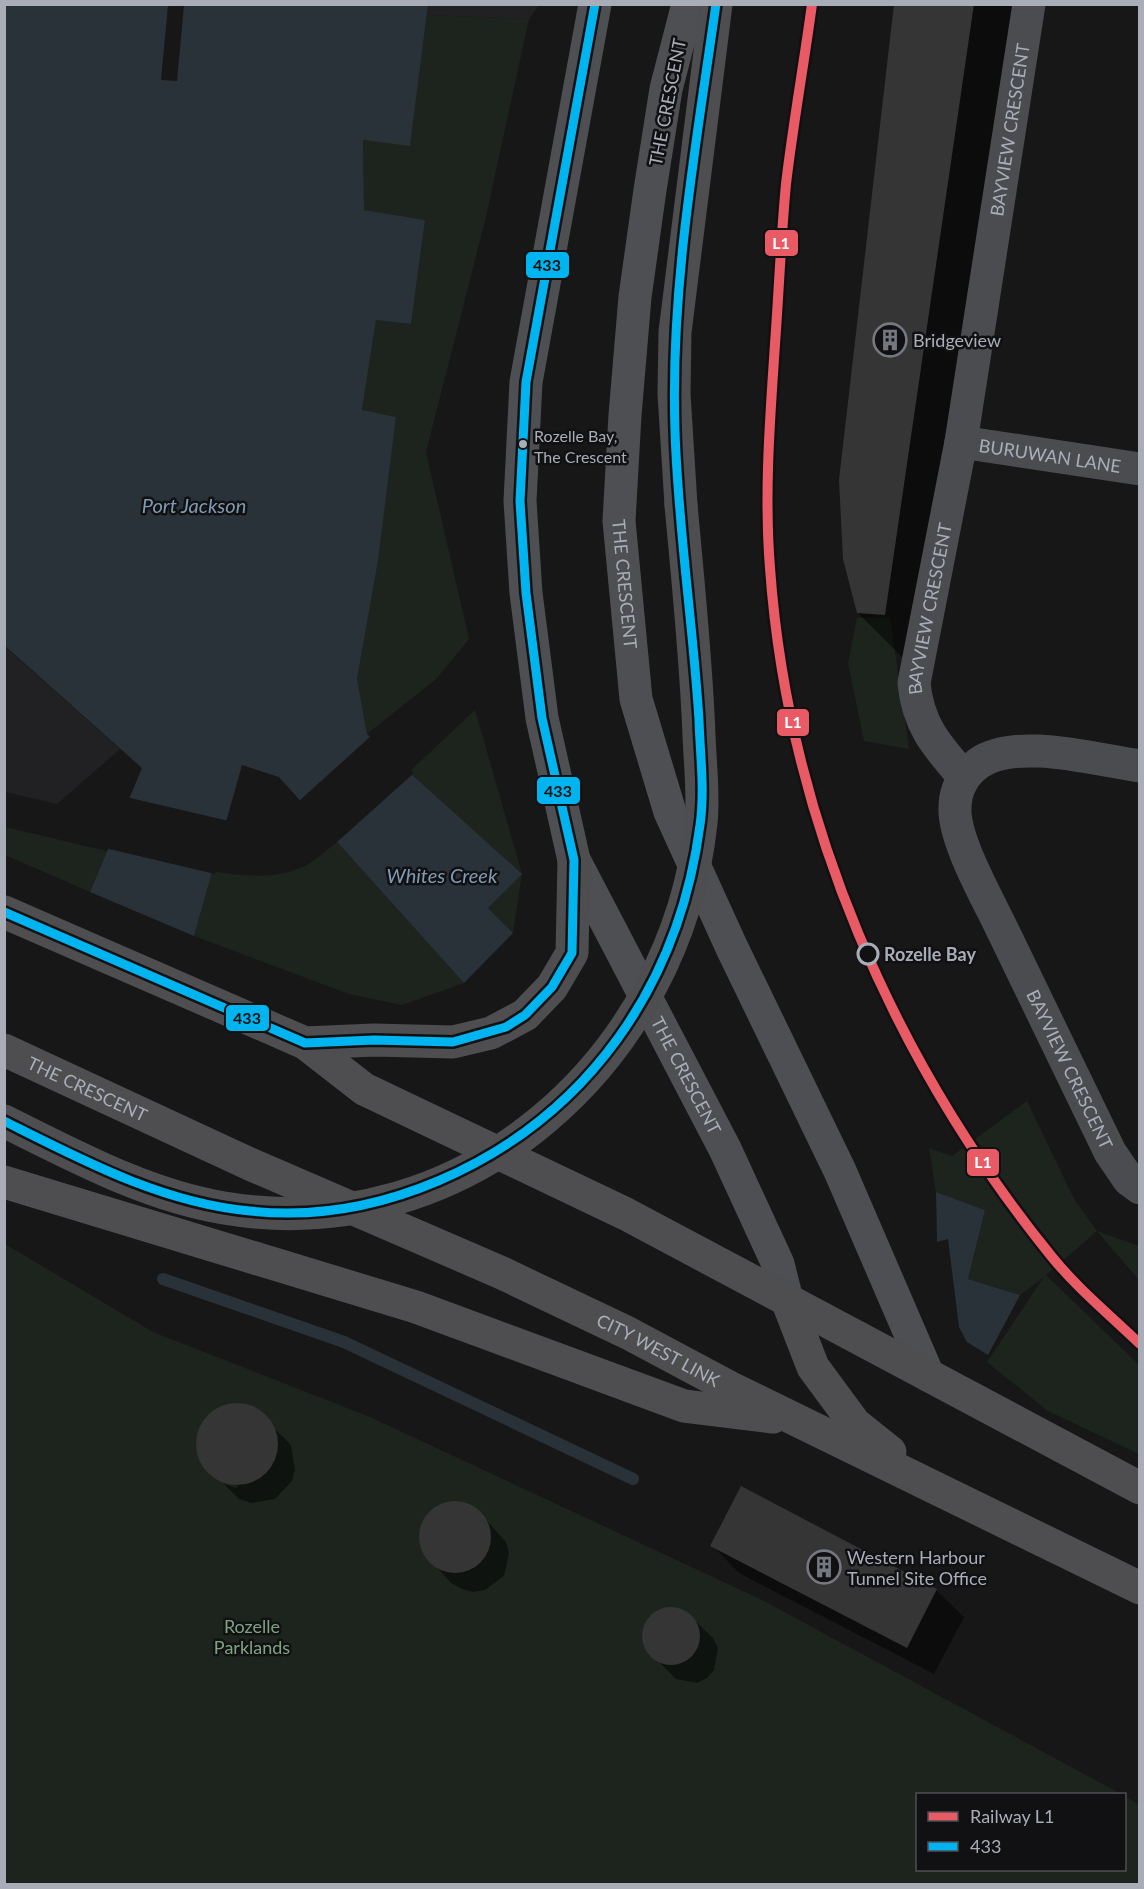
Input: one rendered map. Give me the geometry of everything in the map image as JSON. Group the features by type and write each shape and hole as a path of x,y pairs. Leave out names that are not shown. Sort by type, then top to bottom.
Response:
{"highway":[{"path":"4,1121 115,1175 185,1199 225,1209 296,1214 329,1212 379,1203 446,1180 498,1154 528,1134 558,1108 610,1052 645,997 667,956 691,880 701,821 698,694 681,505 674,394 675,332 716,4"},
{"path":"305,1043 374,1040 453,1042 492,1033 525,1015 552,987 572,953 573,860"},
{"path":"4,912 305,1043 364,1089 626,1214 1140,1488"},
{"name":"THE CRESCENT","path":"4,1050 170,1128"},
{"name":"CITY WEST LINK","path":"170,1128 502,1273 628,1333 798,1421 1140,1588"},
{"path":"4,1182 416,1307 684,1406 798,1421"},
{"path":"787,1300 813,1366 855,1424 934,1486"}],"main road":[{"name":"THE CRESCENT","path":"595,4 526,382 520,501 526,593 542,718 573,860 725,1149 778,1264 787,1300"},
{"name":"THE CRESCENT","path":"688,4 666,89 635,297 625,415 619,521 636,699 670,812 732,948 840,1170 928,1375"}],"street":[{"name":"BAYVIEW CRESCENT","path":"1029,4 960,442 914,682 916,705 926,728 938,748 963,776 956,803 958,831 984,892 1129,1178"},
{"name":"BURUWAN LANE","path":"960,442 1140,469"},
{"path":"963,776 980,762 1001,753 1019,751 1044,752 1140,766"}],"shaded area":[{"path":"428,5 539,5 529,19 427,15"},
{"path":"4,646 120,749 57,804 5,792"}],"green space":[{"path":"427,15 529,19 485,221 426,452 469,639 436,679 367,734 357,679 378,561 396,417 362,411 376,320 411,324 425,220 364,210 363,140 410,145"},
{"path":"890,617 909,749 864,741 848,663 857,618"},
{"path":"475,710 522,874 513,933 488,908 521,874 409,772"},
{"path":"5,827 107,851 90,892 5,855"},
{"path":"338,841 464,983 402,1005 349,994 194,936 212,871 247,875 282,873 305,866"},
{"path":"1027,1101 1074,1199 1097,1231 1046,1275 1139,1365 1139,1454 1048,1411 987,1362 1044,1277 1020,1295 968,1279 985,1210 936,1192 929,1148 952,1156"},
{"path":"1097,1231 1139,1246 1139,1280"},
{"name":"Rozelle Parklands","path":"5,1244 153,1332 370,1417 760,1599 1119,1793 916,1793 916,1871 1126,1871 1126,1797 1139,1805 1139,1884 5,1884"}],"water":[{"name":"Port Jackson","path":"5,5 428,5 410,146 363,140 364,210 425,220 411,324 376,320 362,410 396,417 378,561 357,679 367,734 522,874 488,908 513,933 464,983 279,777 242,765 194,936 90,892 142,768 5,646"},
{"path":"936,1192 985,1210 968,1279 1020,1295 988,1355 967,1342 959,1327 948,1239 937,1242"}],"pier":[{"path":"168,5 184,5 177,81 161,80"},
{"path":"372,735 414,773 336,843 299,801"},
{"path":"126,797 229,821 215,874 105,848"}],"building":[{"name":"Bridgeview","path":"894,4 974,4 885,615 857,613 843,559 839,480"},
{"path":"237,1403 253,1406 266,1415 275,1428 278,1444 275,1460 266,1473 253,1482 237,1485 221,1482 208,1473 199,1460 196,1444 199,1428 208,1415 221,1406"},
{"name":"Western Harbour Tunnel Site Office","path":"741,1486 937,1589 907,1648 710,1546"},
{"path":"455,1501 475,1507 485,1517 491,1537 485,1557 475,1567 455,1573 435,1567 425,1557 419,1537 425,1517 435,1507"},
{"path":"665,1607 677,1607 692,1615 700,1630 700,1642 692,1657 677,1665 665,1665 650,1657 642,1642 642,1630 650,1615"}],"waterway":[{"path":"163,1279 344,1342 633,1479"}],"rail line":[{"name":"L1","path":"812,4 786,184 768,456 770,568 781,662 799,755 825,845 858,934 898,1020 944,1103 995,1182 1052,1257 1083,1291 1140,1344"}],"transit line":[{"name":"433","path":"4,912 305,1043 374,1040 453,1042 506,1027 525,1015 552,987 572,953 574,860 542,718 526,593 520,501 526,382 595,4"},
{"name":"433","path":"4,1121 123,1178 185,1199 217,1206 274,1213 346,1208 416,1190 491,1154 539,1121 581,1082 617,1039 647,991 671,939 689,884 700,825 702,785 699,720 682,539 675,431 676,324 686,217 716,4"}],"place":[{"name":"Bridgeview","path":"890,340"},
{"name":"Rozelle Bay, The Crescent","path":"523,444"},
{"name":"Rozelle Bay","path":"868,954"},
{"name":"Western Harbour Tunnel Site Office","path":"824,1567"}],"water label":[{"name":"Whites Creek","path":"442,875"}]}
